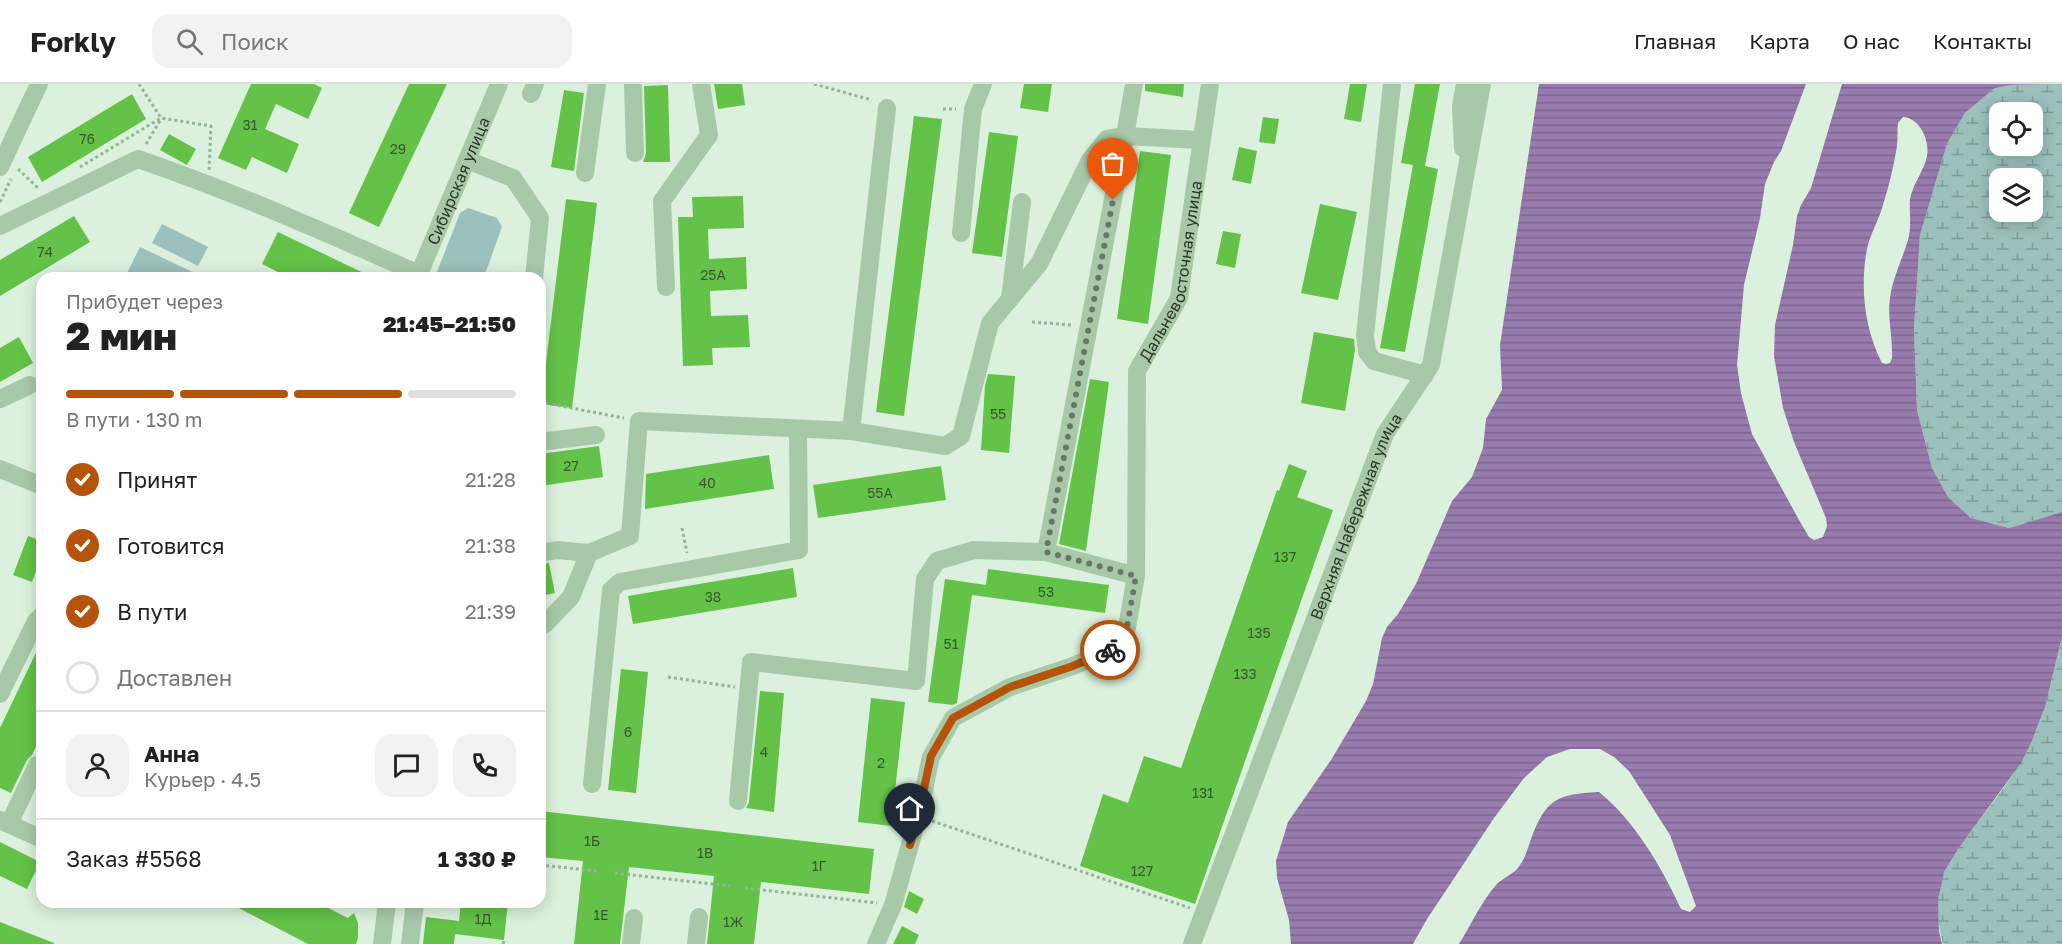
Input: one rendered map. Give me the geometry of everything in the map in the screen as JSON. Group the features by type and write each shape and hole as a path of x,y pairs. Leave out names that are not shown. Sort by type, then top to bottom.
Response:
{"street":[{"path":"1,163 39,84"},
{"name":"Сибирская улица","path":"420,272 499,84"},
{"path":"585,173 597,84"},
{"path":"633,84 635,153"},
{"path":"666,287 662,201 709,135 701,84"},
{"path":"961,233 973,109 983,84"},
{"path":"1046,552 1134,84"},
{"name":"Дальневосточная улица","path":"876,944 892,905 918,817 931,756 953,718 1010,687 1109,651 1126,633 1136,576 1137,371 1179,298 1210,84"},
{"path":"1392,84 1365,335 1366,352 1374,361 1425,375"},
{"path":"1465,84 1461,106 1465,178"},
{"name":"Верхняя Набережная улица","path":"1192,944 1385,434 1431,365 1482,84"},
{"path":"851,431 879,104"},
{"path":"546,552 557,550 589,553 630,536 639,421 851,431 945,446 961,436 990,323 1039,264 1090,160 1107,139 1125,136 1201,140"},
{"path":"0,226 138,159 209,183 409,272"},
{"path":"467,160 513,178 540,218 535,272"},
{"path":"1009,300 1022,202"},
{"path":"0,399 30,385"},
{"path":"592,784 611,590 620,582 798,550 798,429"},
{"path":"546,441 596,435"},
{"path":"0,469 36,484"},
{"path":"738,801 751,662 916,681 925,579 937,561 975,550 1046,552 1136,576"},
{"path":"546,623 571,597 589,553"},
{"path":"0,694 36,621"},
{"path":"36,769 4,822 36,836"},
{"path":"382,944 386,908"},
{"path":"410,944 414,908"},
{"path":"696,944 699,917"},
{"path":"631,944 634,918"}],"path":[{"path":"139,84 161,118"},
{"path":"814,84 879,104"},
{"path":"138,159 161,118"},
{"path":"72,172 161,118 211,126 209,183"},
{"path":"0,202 17,168 41,191"},
{"path":"1032,322 1089,326"},
{"path":"546,403 639,421"},
{"path":"682,528 690,570"},
{"path":"668,678 738,688"},
{"path":"918,817 1203,912"},
{"path":"546,866 597,871"},
{"path":"615,873 729,886"},
{"path":"745,888 892,905"}],"green space":[{"path":"2062,84 2062,512 2009,528 1971,518 1948,497 1932,468 1917,410 1914,329 1920,235 1947,144 1965,113 1995,88 2012,85"},
{"path":"468,208 497,218 502,227 486,272 437,272 460,213"},
{"path":"162,224 208,247 198,266 152,243"},
{"path":"140,247 193,272 128,272"},
{"path":"2062,637 2062,944 1943,944 1938,908 1939,889 1944,872 1956,850 2011,777 2031,743 2045,704"}],"shaded area":[{"path":"1539,84 1806,84 1781,151 1765,184 1760,218 1744,285 1737,365 1741,393 1752,434 1809,537 1814,540 1823,537 1827,526 1826,518 1794,442 1783,408 1774,356 1775,325 1793,245 1797,216 1811,188 1842,84 2060,84 2012,85 1995,88 1965,113 1947,144 1920,235 1914,329 1917,410 1932,468 1948,497 1971,518 2009,528 2062,512 2062,637 2045,707 2021,763 1958,849 1944,872 1938,900 1939,931 1942,944 1459,944 1491,892 1499,882 1520,865 1542,815 1548,807 1563,797 1573,795 1599,792 1636,831 1681,909 1690,912 1696,906 1670,835 1629,771 1614,757 1600,749 1570,749 1547,757 1524,778 1494,818 1413,944 1291,944 1289,920 1277,878 1276,861 1288,822 1331,760 1366,701 1373,684 1382,638 1387,627 1398,614 1416,584 1452,501 1472,477 1483,448 1486,419 1502,390 1500,345","holes":["1903,117 1909,118 1922,131 1928,150 1924,167 1911,193 1909,235 1891,290 1889,313 1892,358 1890,363 1886,364 1882,363 1876,350 1867,321 1864,292 1865,263 1868,243 1881,211 1891,176 1897,146 1898,123"]}],"building":[{"path":"251,84 314,84 322,88 308,119 276,104 265,129 299,144 287,173 252,157 246,170 218,158"},
{"path":"409,84 447,84 379,227 349,213"},
{"path":"714,84 742,84 745,105 718,109"},
{"path":"1024,84 1052,84 1048,112 1020,108"},
{"path":"1145,84 1184,84 1183,97 1145,91"},
{"path":"1350,84 1367,84 1361,122 1344,119"},
{"path":"1415,84 1440,84 1425,166 1438,169 1405,352 1380,348 1413,165 1401,163"},
{"path":"668,85 670,162 643,162 646,153 644,86"},
{"path":"564,90 584,93 574,171 551,167"},
{"path":"132,94 146,119 42,182 28,157"},
{"path":"914,116 942,119 904,416 876,412"},
{"path":"1263,117 1279,119 1275,144 1259,142"},
{"path":"989,132 1018,136 1002,257 972,253"},
{"path":"169,134 196,149 187,165 160,150"},
{"path":"1239,147 1257,151 1251,184 1232,180"},
{"path":"1140,151 1171,155 1148,324 1117,319"},
{"path":"743,196 744,228 708,229 709,259 746,257 747,289 710,291 711,316 748,315 750,347 712,348 713,365 683,366 678,217 693,217 692,197"},
{"path":"566,199 597,203 572,408 546,405 546,363"},
{"path":"1320,204 1357,212 1338,300 1301,293"},
{"path":"74,216 90,242 40,272 36,272 36,274 0,296 0,260"},
{"path":"1223,231 1241,234 1235,268 1216,264"},
{"path":"278,232 361,272 278,272 262,264"},
{"path":"1314,332 1354,339 1355,350 1345,411 1301,403"},
{"path":"19,337 33,363 0,382 0,348"},
{"path":"988,374 1015,376 1009,453 981,450 985,386"},
{"path":"1090,379 1109,382 1086,551 1059,544"},
{"path":"599,446 603,477 546,485 546,453"},
{"path":"769,455 774,489 645,509 646,474"},
{"path":"1289,464 1307,471 1297,497 1333,510 1195,904 1080,866 1103,794 1128,803 1144,756 1181,768 1277,490 1279,491"},
{"path":"941,466 946,500 818,518 813,485"},
{"path":"28,536 36,539 36,571 32,582 13,575"},
{"path":"546,563 549,563 555,593 546,595"},
{"path":"793,568 797,597 633,624 628,596"},
{"path":"988,569 1109,585 1105,613 972,595 957,703 953,705 928,702 945,579 986,585"},
{"path":"36,653 36,747 11,793 0,788 0,728"},
{"path":"621,669 648,672 636,793 608,790"},
{"path":"760,691 784,693 774,812 746,808 749,802"},
{"path":"871,698 905,702 891,826 858,822"},
{"path":"546,812 874,849 869,894 761,882 754,944 707,944 714,876 629,867 620,944 574,944 583,861 546,858"},
{"path":"0,842 36,860 36,870 27,889 0,876"},
{"path":"909,891 924,899 917,914 904,907"},
{"path":"239,908 328,908 348,918 354,913 358,923 356,944 308,944"},
{"path":"460,908 507,908 504,940 455,934 454,944 423,944 426,917 459,921"},
{"path":"0,922 54,943 54,944 0,944"},
{"path":"902,926 919,935 915,944 893,944"}],"way so far":[{"path":"1110,650 1126,633 1136,576 1046,552 1113,200"}],"route":[{"path":"910,845 931,756 953,718 1010,687 1099,657 1110,650"}]}
